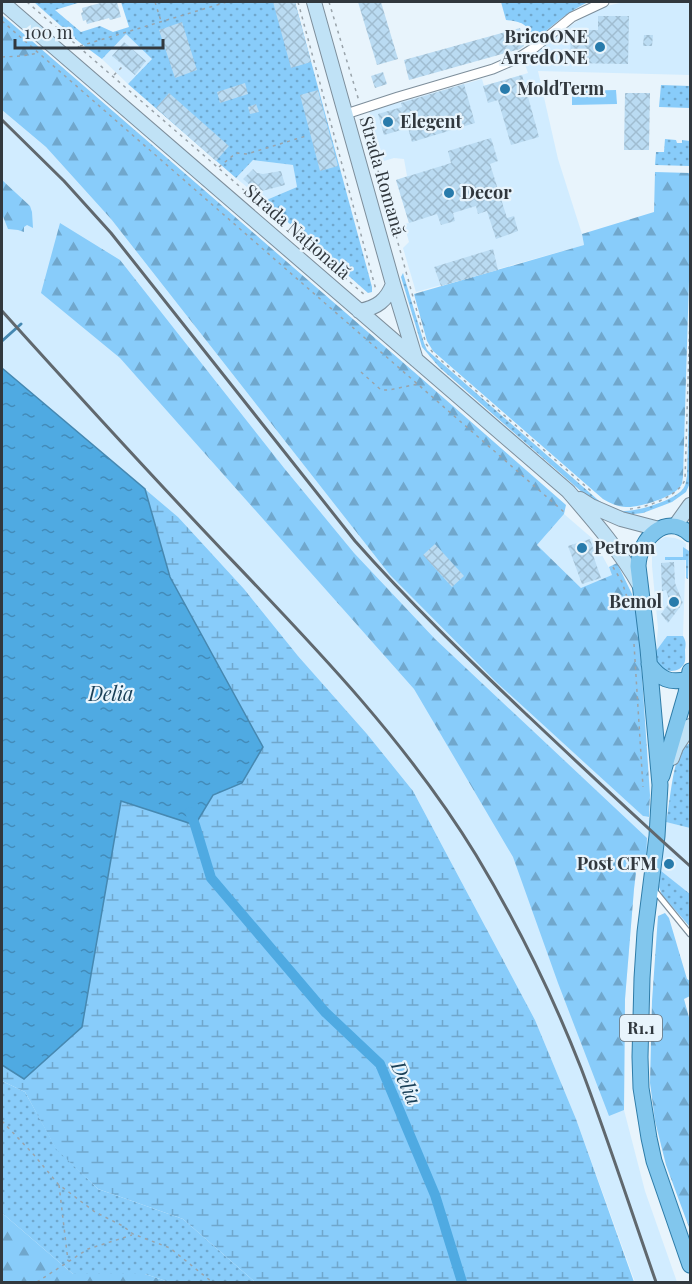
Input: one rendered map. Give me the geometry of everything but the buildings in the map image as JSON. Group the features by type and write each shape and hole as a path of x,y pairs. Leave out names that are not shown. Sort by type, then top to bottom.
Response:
{"main road":[{"name":"Strada Națională","path":"2,2 568,491 591,506 621,519 685,530 690,534"},
{"name":"Strada Romană","path":"314,2 416,360"},
{"path":"359,311 377,306 390,292 393,284"},
{"name":"Strada Națională","path":"568,491 630,569 642,589"},
{"path":"667,528 690,505"},
{"name":"Strada Națională","path":"667,528 650,535 638,558 660,785 657,836 645,932 640,1058 641,1088 654,1161 690,1265"},
{"name":"Strada Națională","path":"649,664 665,680 677,682 690,676"},
{"name":"Strada Națională","path":"660,785 690,676"},
{"path":"660,785 676,747 690,726"}],"street":[{"path":"346,114 494,69 534,48 572,17 603,2"}],"lane":[{"path":"651,886 690,934"}],"path":[{"path":"27,2 368,297"},
{"path":"155,2 161,21"},
{"path":"79,47 227,2"},
{"path":"298,2 376,292"},
{"path":"329,2 426,344 435,355 592,492"},
{"path":"2,21 564,512"},
{"path":"2,57 39,53"},
{"path":"113,76 124,65"},
{"path":"219,168 237,153 247,154 306,136"},
{"path":"627,509 665,498 680,489 685,480 690,315"},
{"path":"361,372 381,390 418,384"},
{"path":"612,565 622,582 629,604"},
{"path":"633,639 643,787"},
{"path":"2,1121 58,1184 96,1212 133,1234 170,1248 212,1282"},
{"path":"58,1184 68,1262"},
{"path":"37,1282 88,1249 133,1234"}],"shaded area":[{"path":"624,2 690,2 690,75 538,71 558,159 584,245 416,292 403,248 409,242 404,224 409,223 396,180 407,176 404,159 394,158 384,161 369,111 482,79 484,86 528,73 524,62 565,29 598,8"},
{"path":"126,34 152,59 128,84 102,59"},
{"path":"2,110 46,147 111,219 390,575 495,681 643,816 690,828 690,894 638,855 625,999 624,1110 645,1191 677,1282 635,1282 576,1119 535,1020 413,791 367,734 178,517 2,368"},
{"path":"253,160 293,165 297,187 264,201 236,178"},
{"path":"564,514 593,539 613,575 582,589 537,545"},
{"path":"665,537 675,538 686,544 683,636 667,636 656,651 658,628 652,550 658,541"}],"green space":[{"path":"34,2 81,2 55,10 81,32 100,26 113,32 129,27 121,2 295,2 372,292 368,293 264,201 297,187 293,165 253,160 236,178 128,84 152,59 126,34 102,59"},
{"path":"501,2 588,2 560,19 535,41 524,25 506,20"},
{"path":"2,15 566,505 564,514 537,545 581,588 612,575 609,567 617,563 632,594 638,617 650,795 649,817 643,816 495,681 390,575 111,219 46,147 2,110"},
{"path":"661,85 690,86 690,108 659,107"},
{"path":"616,90 617,104 572,105 572,91"},
{"path":"665,139 676,140 677,143 682,143 682,140 690,141 690,166 655,165 656,152 664,152"},
{"path":"655,172 690,173 683,477 680,487 663,498 647,504 623,507 603,499 433,351 427,341 414,294 584,245 582,234 654,212"},
{"path":"2,180 30,206 33,228 27,225 24,227 24,232 8,229 2,214"},
{"path":"60,223 120,260 354,553 435,639 647,838 646,860 638,855 634,889 625,999 624,1110 609,1116 513,857 414,689 120,358 41,293"},
{"path":"403,273 427,350 598,500 614,508 630,511 646,507 671,498 684,487 687,476 690,375 690,483 686,492 672,502 643,513 625,515 591,500 439,367 422,347 401,277"},
{"path":"2,368 178,517 244,589 413,791 535,1020 576,1119 634,1282 255,1282 183,1219 98,1189 56,1149 25,1092 2,1081"},
{"path":"683,547 689,551 688,579 686,578 686,560 665,560 665,557 683,557"},
{"path":"667,636 683,636 685,641 685,662 679,669 668,671 659,665 657,660 656,651"},
{"path":"690,743 690,828 666,822 676,764 682,749"},
{"path":"661,871 690,894 690,927 662,895 659,887"},
{"path":"665,913 669,918 687,979 690,981 690,996 684,999 690,1021 690,1230 666,1165 655,1121 650,1083 652,1001 658,916"},
{"path":"2,1081 25,1092 56,1148 98,1189 183,1219 255,1282 169,1282 145,1274 73,1274 2,1213"},
{"path":"2,1213 73,1274 145,1274 169,1282 2,1282"}],"water":[{"name":"Delia","path":"2,368 145,489 170,577 263,747 242,783 213,795 195,825 121,801 82,1027 24,1079 2,1065"}],"waterway":[{"path":"2,341 21,324"},
{"name":"Delia","path":"190,812 211,878 325,1012 380,1064 435,1195 462,1282"}],"railway":[{"path":"2,120 64,181 111,233 375,564 482,672 690,866"},
{"path":"2,311 326,660 390,735 449,813 506,907 558,1013 591,1095 656,1282"}],"place":[{"name":"BricoONE ArredONE","path":"600,47"},
{"name":"MoldTerm","path":"505,89"},
{"name":"Elegent","path":"388,122"},
{"name":"Decor","path":"449,193"},
{"name":"Petrom","path":"582,548"},
{"name":"Bemol","path":"674,602"},
{"name":"Post CFM","path":"669,864"}]}
